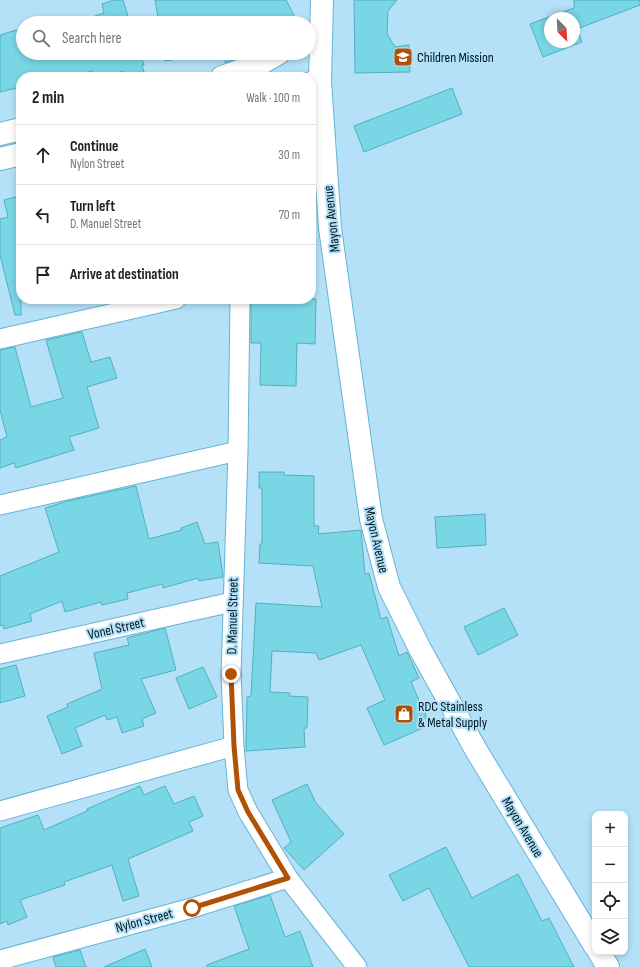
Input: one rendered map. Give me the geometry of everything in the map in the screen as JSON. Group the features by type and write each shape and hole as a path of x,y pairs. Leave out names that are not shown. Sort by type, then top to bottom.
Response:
{"main road":[{"name":"Mayon Avenue","path":"316,28 322,0"},
{"path":"237,72 267,60"},
{"name":"Mayon Avenue","path":"314,60 315,72"},
{"name":"Mayon Avenue","path":"316,91 333,244 371,519 389,587 420,649 476,750 592,941"},
{"path":"0,134 16,130"},
{"path":"0,159 16,155"},
{"path":"600,955 608,967"}],"street":[{"path":"0,339 154,304"},
{"name":"D. Manuel Street","path":"240,304 238,452 232,602 231,674 234,746 238,790 248,812 288,878 357,967"},
{"path":"0,505 238,452"},
{"name":"Vonel Street","path":"0,654 232,602"},
{"path":"0,811 234,746"},
{"name":"Nylon Street","path":"0,960 192,908 288,878"}],"building":[{"path":"114,0 123,0 128,16 95,16 104,13 102,4"},
{"path":"155,0 286,0 294,16 158,16"},
{"path":"354,0 397,0 388,11 387,34 395,47 409,45 410,72 355,73"},
{"path":"574,0 640,0 640,5 580,28 580,12 563,12 574,8"},
{"path":"544,19 544,48 566,48 543,57 530,24"},
{"path":"16,30 16,60 142,60 144,72 16,72 16,88 0,92 0,35"},
{"path":"225,60 233,60 225,63"},
{"path":"452,88 462,114 364,152 354,126"},
{"path":"16,197 16,304 21,304 21,315 15,315 0,255 0,219 8,217 4,200"},
{"path":"251,304 316,304 315,344 297,343 296,386 260,385 261,343 251,343"},
{"path":"82,332 91,362 110,357 117,378 87,387 99,428 69,437 74,450 16,468 14,463 0,468 0,440 7,437 0,410 0,350 15,347 31,407 63,398 46,340"},
{"path":"259,472 284,472 284,475 314,476 314,526 319,526 318,534 361,530 365,574 369,573 381,619 387,617 399,656 407,652 419,678 411,682 430,725 384,745 367,708 385,700 361,645 319,660 316,653 272,651 270,692 290,693 289,696 308,697 307,728 304,728 305,747 246,751 247,697 251,696 256,603 322,607 313,566 259,563 260,544 262,544 262,488 259,488"},
{"path":"136,486 149,539 182,530 181,528 197,522 205,544 218,542 223,577 199,581 198,578 163,588 162,584 127,593 128,599 102,605 101,602 65,612 62,601 30,614 32,621 4,629 3,625 0,626 0,576 59,552 45,508 68,501"},
{"path":"485,514 486,545 437,548 435,517"},
{"path":"504,608 518,635 478,655 464,627"},
{"path":"165,628 176,670 141,679 156,713 142,719 144,726 122,733 117,717 107,720 105,715 75,728 82,746 62,754 47,716 68,707 67,704 102,689 94,653 129,645 127,638"},
{"path":"16,665 25,696 0,703 0,669"},
{"path":"203,667 217,697 189,709 176,678"},
{"path":"307,784 316,803 344,834 304,870 284,848 291,842 272,800"},
{"path":"140,786 144,795 165,786 174,804 194,796 203,816 189,822 193,831 128,859 139,896 123,901 112,865 64,882 65,885 20,900 27,917 8,925 7,921 0,924 0,828 38,815 44,830"},
{"path":"446,847 472,898 518,874 542,921 549,918 574,967 469,967 429,888 403,901 389,875"},
{"path":"270,895 285,937 300,931 313,967 207,967 207,965 249,949 234,906"},
{"path":"145,949 152,967 104,967"},
{"path":"80,950 86,967 56,967 53,957"}],"place":[{"name":"Children Mission","path":"403,57"},
{"name":"RDC Stainless & Metal Supply","path":"404,714"}],"route":[{"path":"192,908 288,878 248,812 238,790 234,746 231,674"}]}
